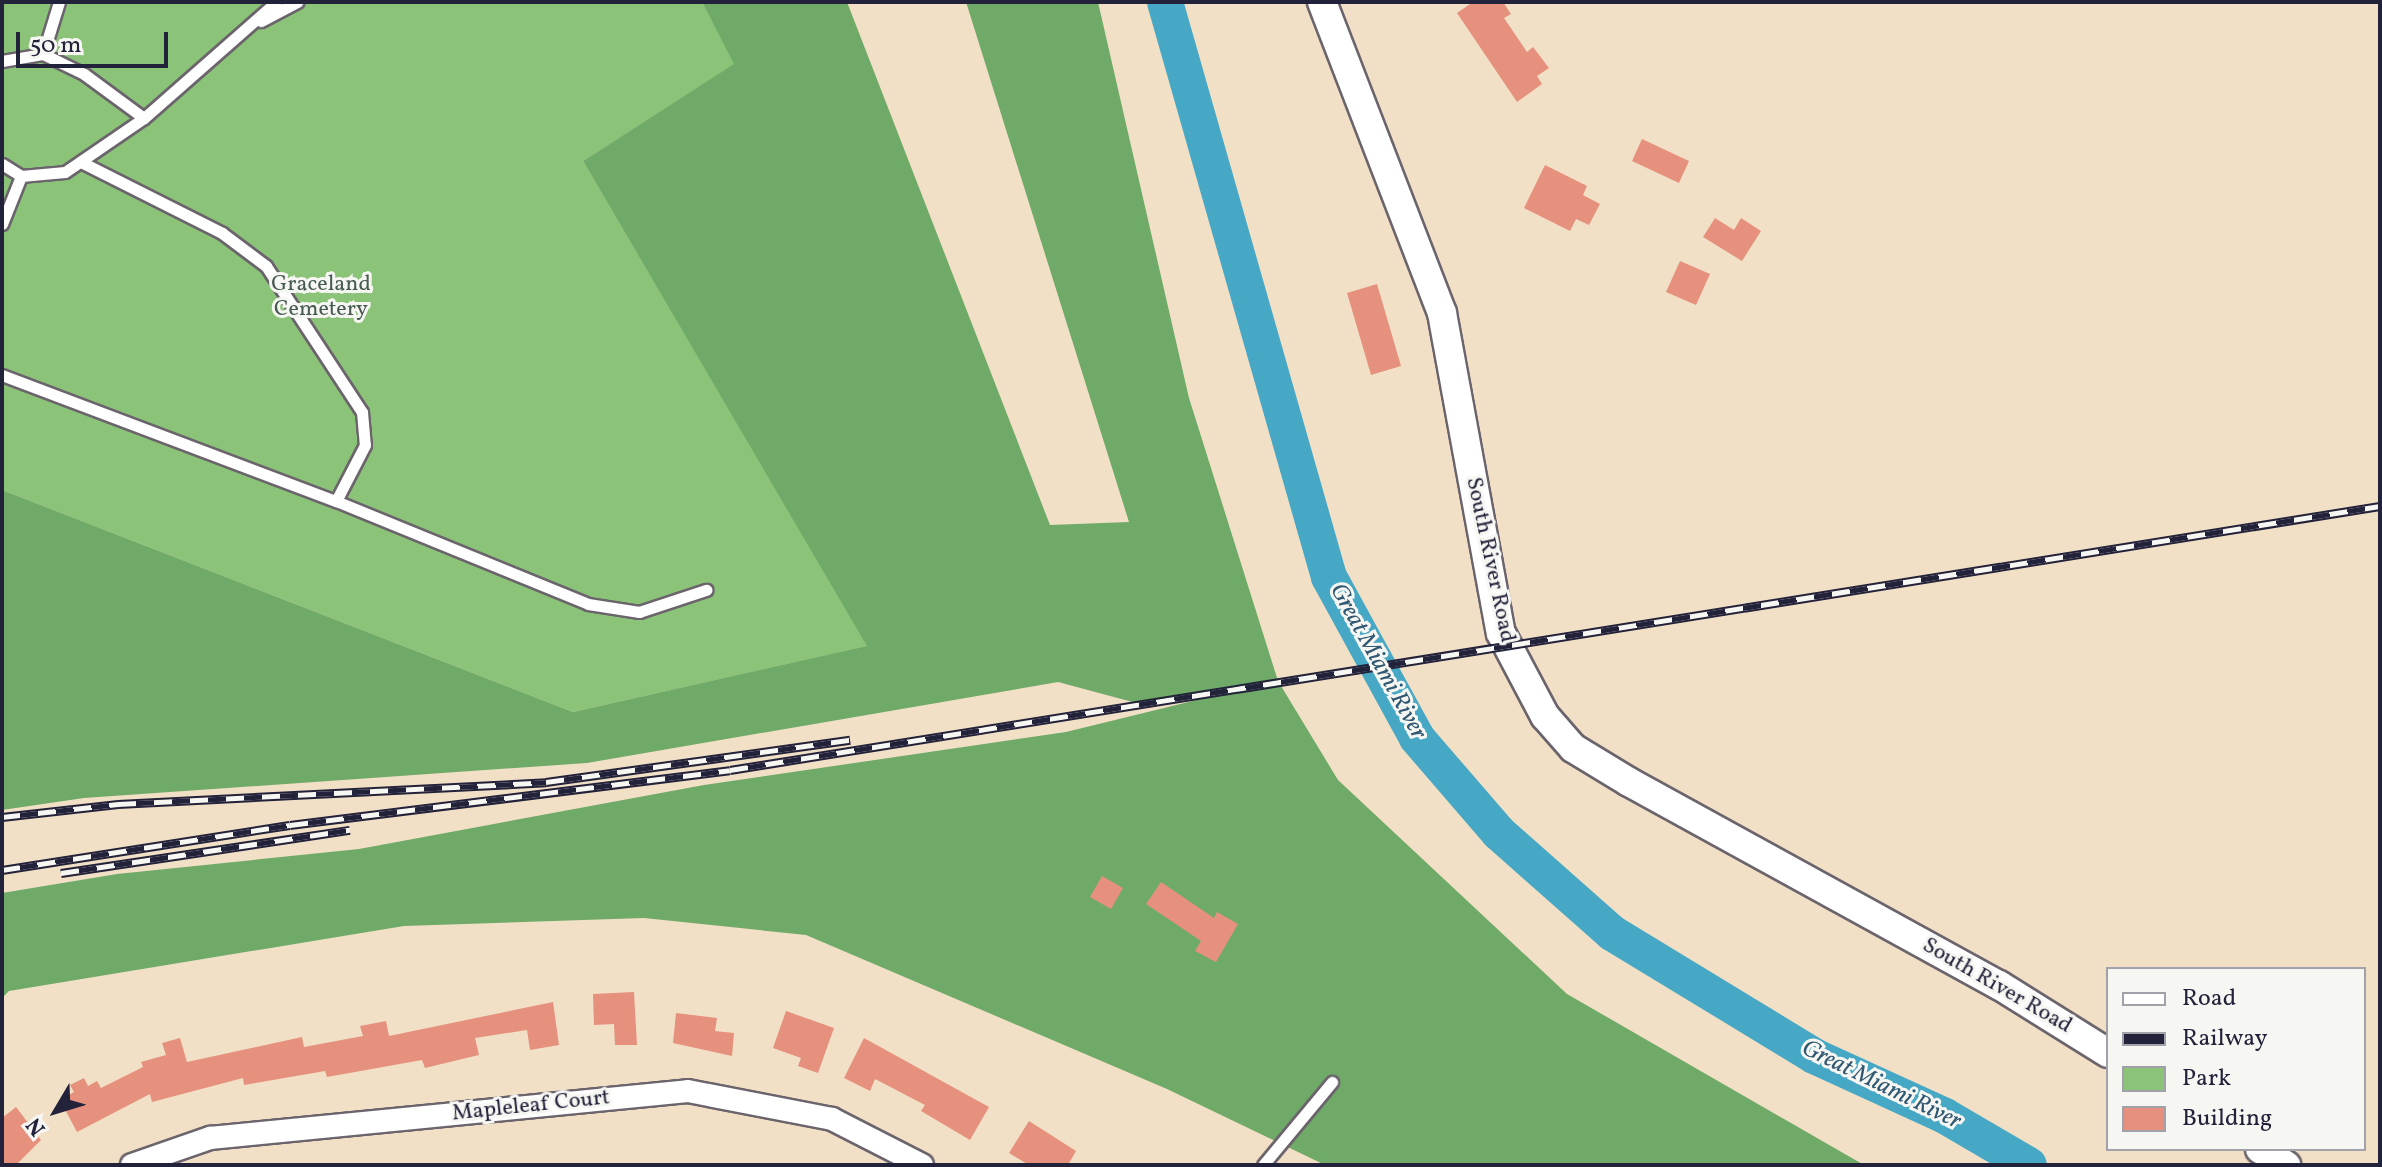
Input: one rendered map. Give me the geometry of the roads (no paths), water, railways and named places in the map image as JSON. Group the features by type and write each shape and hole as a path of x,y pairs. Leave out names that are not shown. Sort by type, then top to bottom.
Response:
{"street":[{"name":"South River Road","path":"1322,2 1442,313 1501,633 1545,716 1573,748 1629,782 1999,985 2106,1052"},
{"name":"Mapleleaf Court","path":"138,1164 210,1138 688,1091 832,1119 922,1165"},
{"path":"2263,1151 2286,1165"}],"lane":[{"path":"43,54 59,2"},
{"path":"2,164 21,176 65,172 144,118 276,2"},
{"path":"243,31 297,2"},
{"path":"2,61 43,54 84,74 144,118"},
{"path":"81,162 222,233 266,266 362,412 365,445 336,501"},
{"path":"2,224 21,176"},
{"path":"2,375 336,501 588,604 639,612 706,590"},
{"path":"1263,1165 1332,1082"}],"waterway":[{"name":"Great Miami River","path":"1165,2 1329,577 1417,738 1499,833 1612,933 1814,1056 1945,1116 2029,1165"}],"railway":[{"path":"2,870 290,825 730,770 2380,506"},
{"path":"2,817 118,804 546,782 850,740"},
{"path":"61,873 350,830"}],"park label":[{"name":"Graceland Cemetery","path":"321,296"}]}
